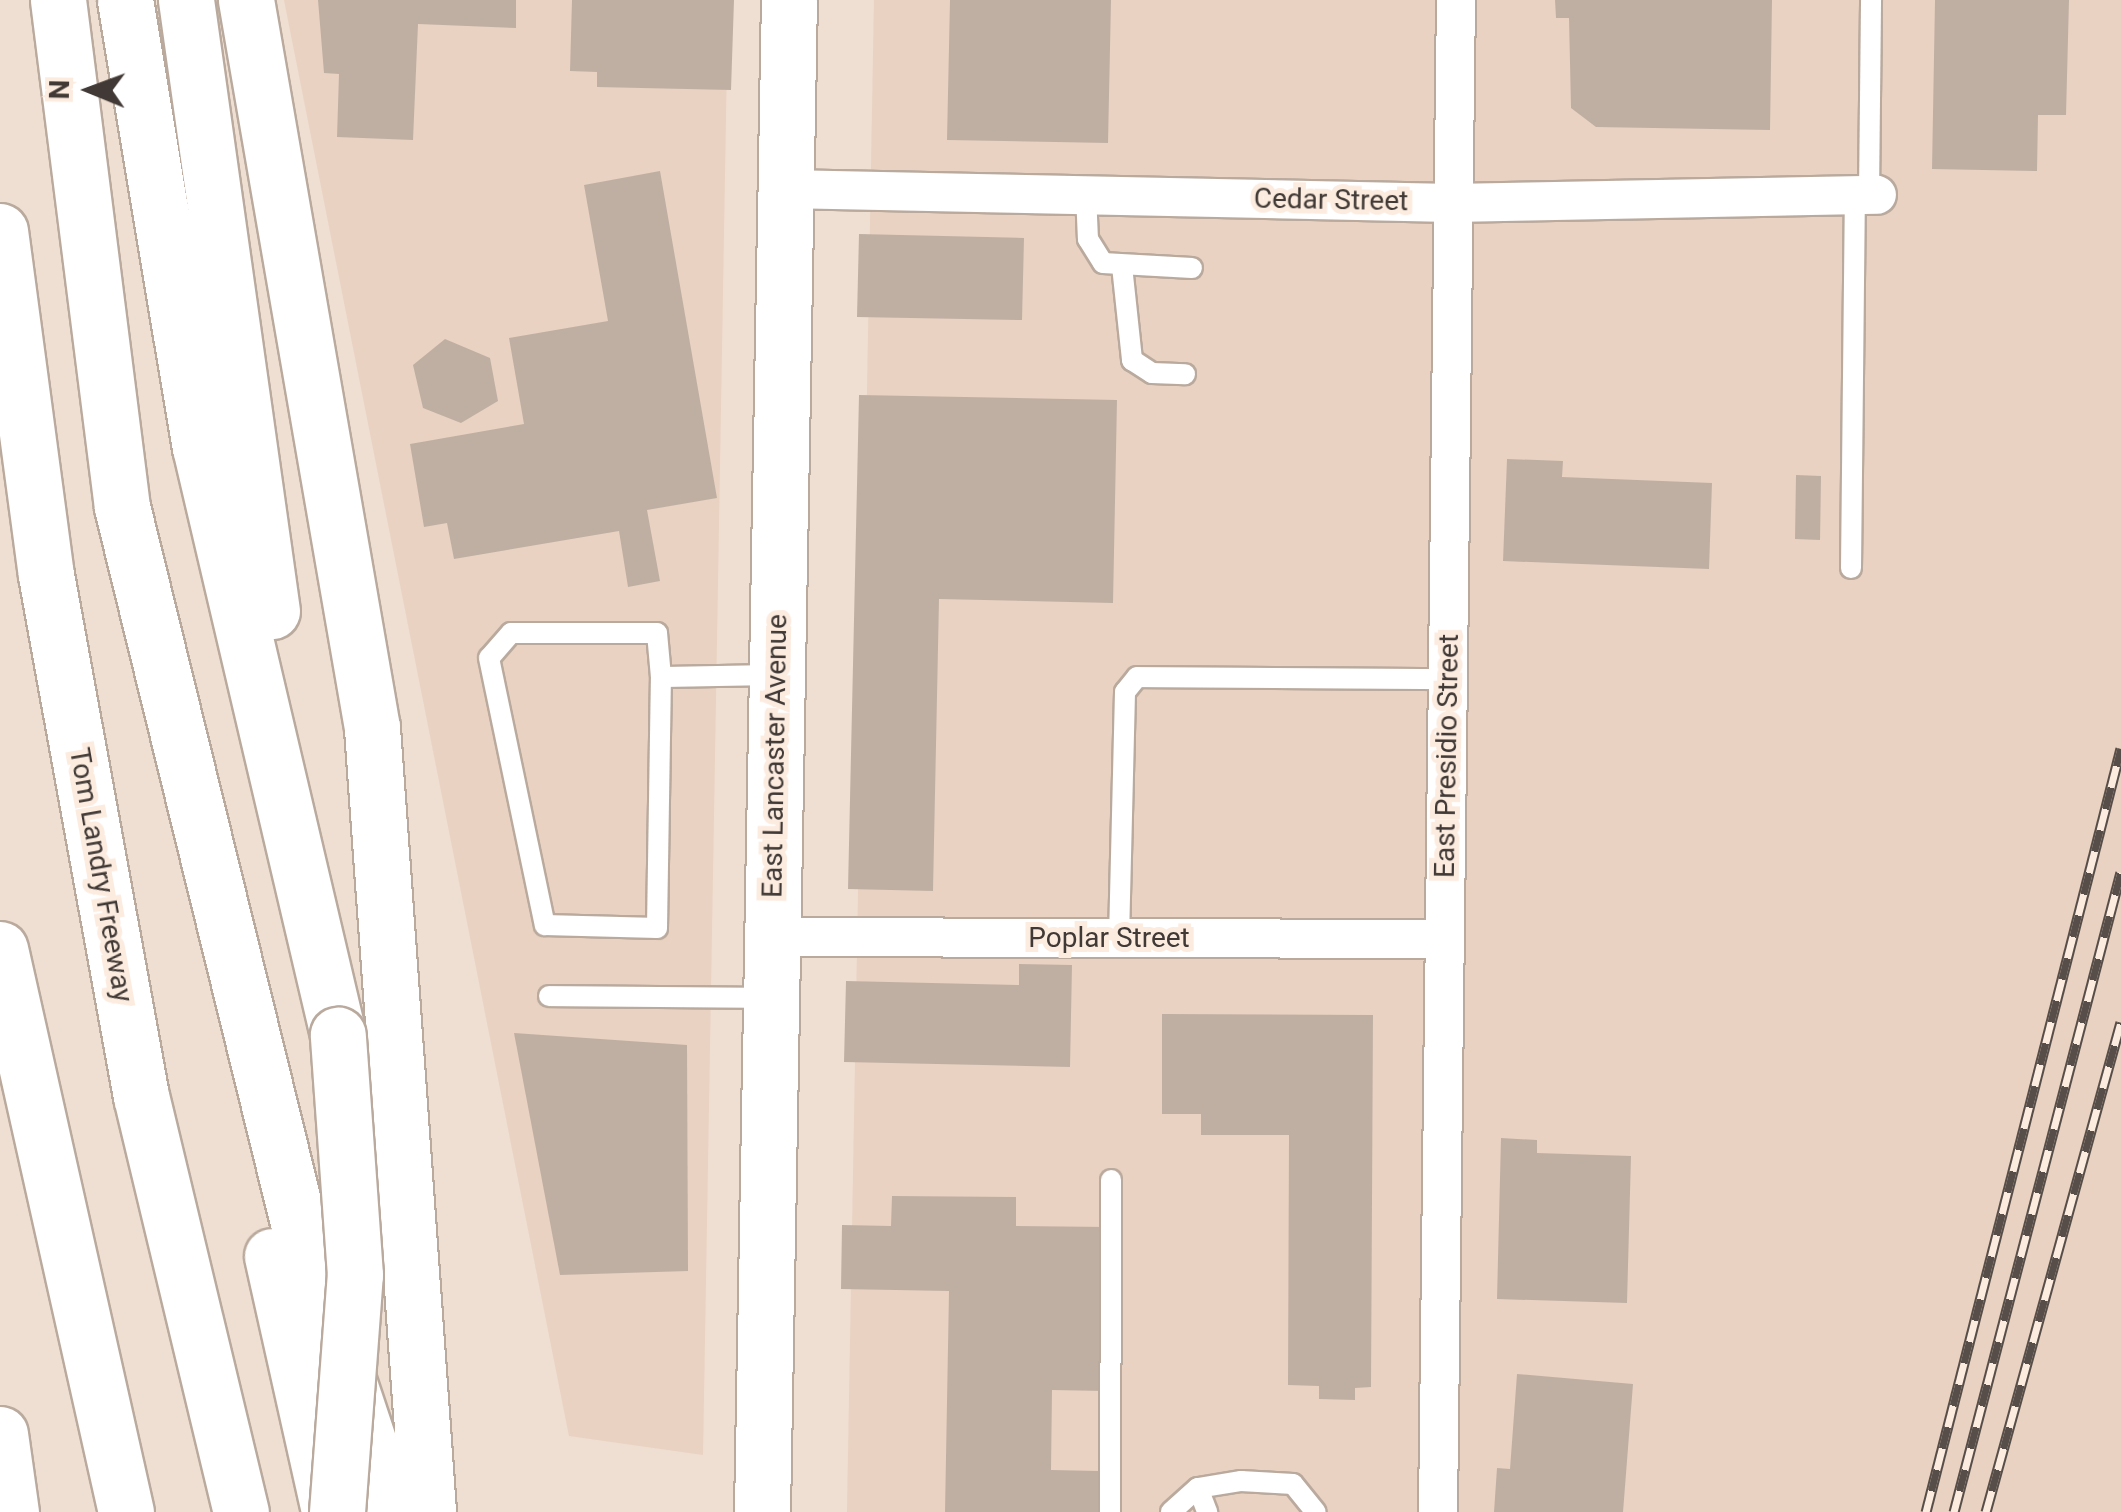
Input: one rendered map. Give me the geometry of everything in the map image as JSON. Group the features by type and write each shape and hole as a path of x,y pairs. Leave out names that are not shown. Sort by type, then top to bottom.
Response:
{"main road":[{"path":"58,0 122,507 329,1512"},
{"path":"125,0 132,61 200,447 338,1035"},
{"path":"186,0 338,1035 354,1275 337,1512"},
{"name":"East Lancaster Avenue","path":"762,1512 789,0"},
{"path":"250,26 372,728 428,1512"},
{"name":"Tom Landry Freeway","path":"0,231 46,576 141,1096 242,1512"},
{"path":"122,507 306,1251 392,1512"},
{"path":"0,949 126,1512"},
{"path":"0,1434 10,1512"}],"street":[{"name":"East Presidio Street","path":"1438,1512 1456,0"},
{"name":"Cedar Street","path":"785,189 1452,203 1867,195"},
{"name":"Poplar Street","path":"772,938 1445,939"}],"lane":[{"path":"1851,568 1871,0"},
{"path":"1086,194 1092,252 1122,266 1192,268"},
{"path":"1122,266 1132,360 1152,373 1184,374"},
{"path":"511,633 657,633 661,677 657,928 545,925 488,658 511,633"},
{"path":"661,677 776,676"},
{"path":"1119,938 1125,692 1137,677 1448,679"},
{"path":"549,996 771,998"},
{"path":"1110,1512 1111,1180"},
{"path":"1171,1512 1198,1488 1293,1484 1316,1512"},
{"path":"1198,1488 1207,1512"}],"shaded area":[{"path":"284,0 728,0 703,1455 569,1436"},
{"path":"874,0 2121,0 2121,1512 847,1512"}],"building":[{"path":"318,0 516,0 516,28 418,24 413,140 337,137 339,74 324,73"},
{"path":"572,0 734,0 731,90 597,87 597,72 570,71"},
{"path":"950,0 1111,0 1108,143 947,140"},
{"path":"1555,0 1772,0 1770,130 1596,127 1571,108 1569,18 1556,18"},
{"path":"1935,0 2069,0 2066,115 2038,115 2037,171 1932,169"},
{"path":"660,171 717,498 647,510 660,581 628,587 619,531 454,559 447,523 424,527 410,444 524,424 509,338 608,321 584,185"},
{"path":"859,234 1024,238 1022,320 857,317"},
{"path":"445,339 490,358 498,401 461,423 423,408 413,365"},
{"path":"859,395 1117,400 1113,603 939,599 933,891 848,889"},
{"path":"1507,459 1563,461 1562,477 1712,483 1709,569 1503,561"},
{"path":"1796,475 1821,476 1820,540 1795,539"},
{"path":"1019,964 1072,965 1070,1067 844,1062 846,981 1019,985"},
{"path":"1162,1014 1373,1015 1371,1387 1355,1388 1355,1400 1319,1399 1319,1386 1288,1385 1289,1135 1201,1135 1201,1114 1162,1114"},
{"path":"514,1033 687,1045 688,1271 560,1275"},
{"path":"1501,1138 1537,1140 1537,1153 1631,1156 1627,1303 1497,1299"},
{"path":"892,1196 1016,1197 1016,1226 1108,1227 1105,1391 1052,1390 1051,1470 1099,1471 1098,1512 945,1512 949,1291 841,1289 842,1225 891,1226"},
{"path":"1517,1374 1633,1384 1623,1512 1494,1512 1497,1468 1510,1469"}],"railway":[{"path":"1926,1512 2121,748"},
{"path":"1954,1512 2121,872"},
{"path":"1986,1512 2121,1022"}]}
